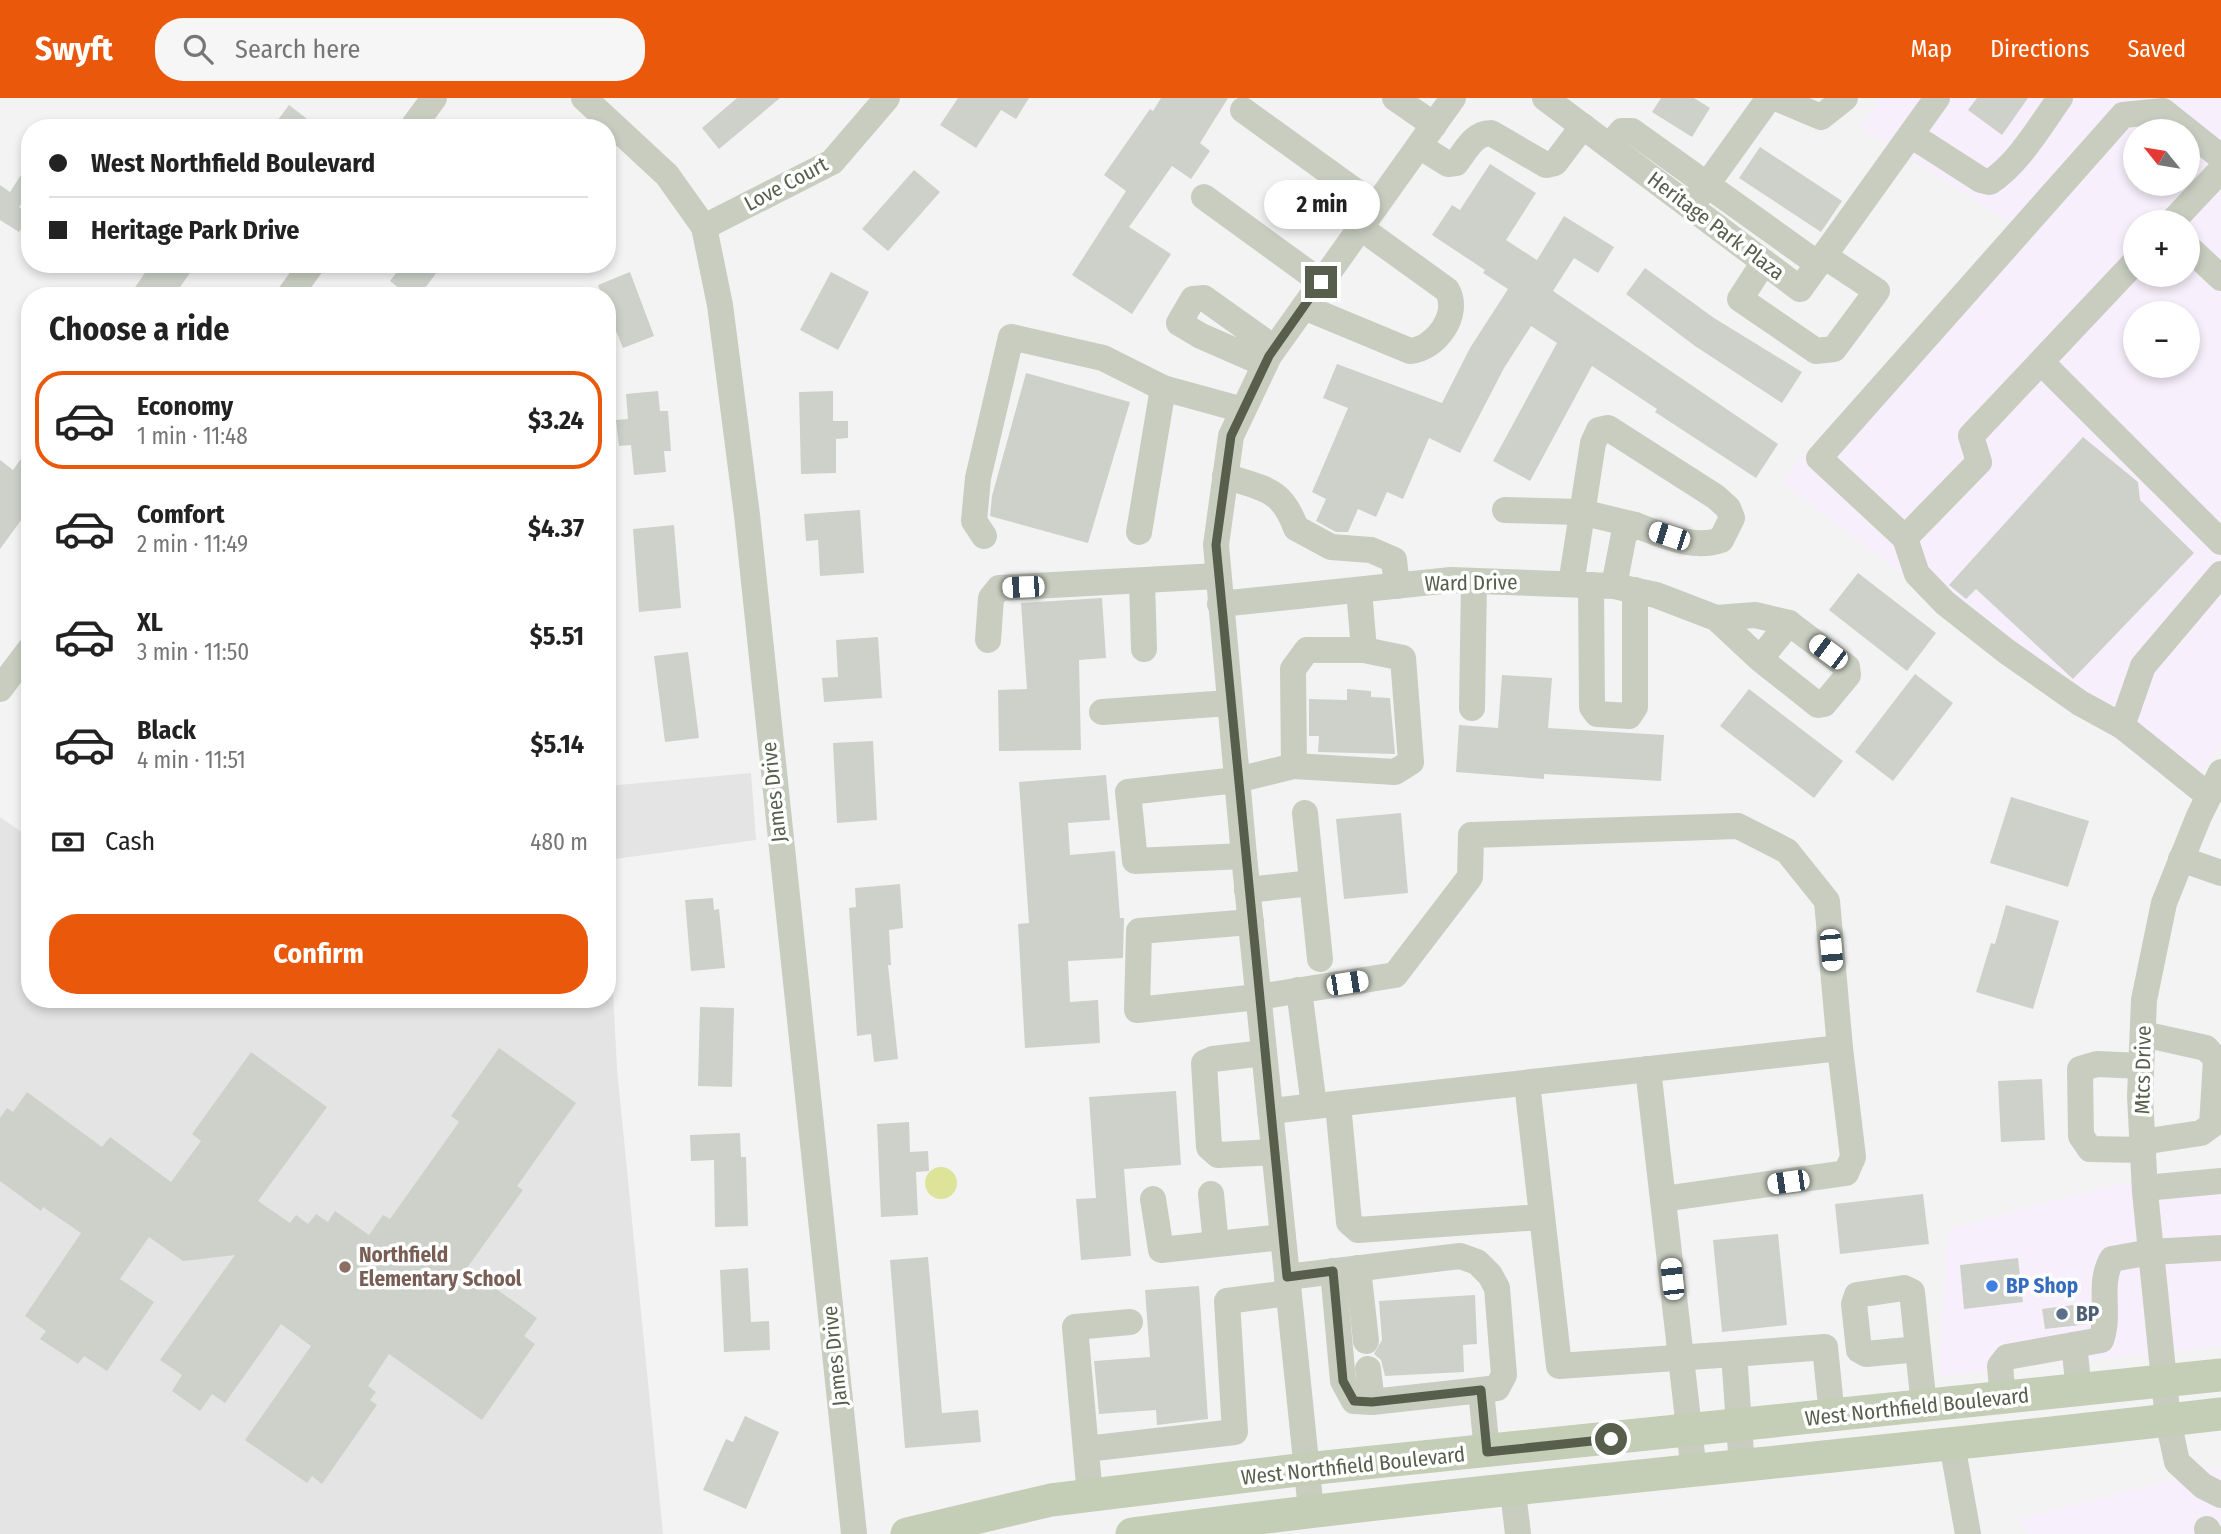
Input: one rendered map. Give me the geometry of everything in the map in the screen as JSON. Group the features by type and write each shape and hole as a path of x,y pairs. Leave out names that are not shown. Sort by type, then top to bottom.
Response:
{"main road":[{"name":"West Northfield Boulevard","path":"907,1534 1051,1500 1306,1469 2221,1375"},
{"name":"West Northfield Boulevard","path":"1132,1534 1311,1510 1513,1492 2221,1414"},
{"path":"1497,1451 1513,1492"}],"street":[{"path":"419,119 434,98"},
{"name":"James Drive","path":"584,98 607,119"},
{"name":"Love Court","path":"704,227 832,162 887,98"},
{"path":"1395,98 1448,164 1455,163 1481,133 1491,133 1546,165 1555,163 1583,126"},
{"path":"1311,1510 1247,890 1216,545 1231,436 1270,356 1453,98"},
{"name":"Heritage Park Plaza","path":"1545,98 1800,289 1937,98"},
{"path":"1690,207 1769,98"},
{"path":"1776,98 1821,117 1845,98"},
{"path":"1911,135 1981,180 1990,182 1999,176 2033,137 2060,98"},
{"path":"1243,110 1368,217 1447,290 1453,300 1452,312 1434,342 1423,350 1410,351 1304,307"},
{"path":"2209,796 2122,726 2080,703 1945,603 1917,574 1905,538 1819,458 2123,115 2163,111 2221,157"},
{"name":"James Drive","path":"616,128 667,175 704,227 720,305 747,515 854,1534"},
{"path":"1609,146 1622,131 1632,131 1821,260 1878,291 1834,349 1816,351 1740,299 1764,262"},
{"path":"2183,210 2221,170"},
{"path":"1204,197 1321,282"},
{"path":"2200,258 2221,278"},
{"path":"1905,538 1979,462 1971,436 2123,275"},
{"path":"984,536 974,521 978,478 1011,337 1103,358 1163,388 1243,410"},
{"path":"2041,362 2221,542"},
{"path":"1139,532 1163,388"},
{"path":"1505,510 1580,520 1706,545 1721,540 1732,518 1728,508 1716,497 1608,428 1599,430 1592,443 1580,520 1603,586"},
{"path":"1225,476 1275,493 1289,509 1296,528 1331,547 1371,550 1394,561 1397,586"},
{"path":"1603,586 1629,530"},
{"path":"2122,726 2143,666 2221,574"},
{"path":"988,640 991,598 999,588 1218,576"},
{"path":"1472,708 1474,581"},
{"name":"Ward Drive","path":"1220,604 1474,581 1603,586 1716,618"},
{"path":"1142,582 1144,649"},
{"path":"1359,590 1364,650"},
{"path":"1755,615 1789,623 1847,667 1848,675 1824,704 1818,705 1760,659 1716,618 1755,615"},
{"path":"1760,659 1789,623"},
{"path":"1244,856 1135,861 1128,792 1237,780 1294,766 1395,772 1412,762 1403,658 1364,650 1307,650 1293,669 1294,766"},
{"path":"0,689 21,661"},
{"path":"1102,712 1229,702"},
{"name":"Mtcs Drive","path":"2221,772 2164,903 2144,1000 2141,1066 2145,1188 2168,1420 2178,1462 2203,1486 2221,1495"},
{"path":"1305,813 1320,959"},
{"path":"1251,922 1139,931 1137,1010 1258,996 1395,975 1470,877 1471,835 1738,826 1787,851 1827,901 1853,1157 1846,1173 1663,1199"},
{"path":"2182,859 2221,873"},
{"path":"1247,890 1312,883"},
{"path":"1299,990 1326,1105 1349,1222 1358,1230 1541,1217"},
{"path":"2141,1066 2097,1064 2080,1069 2081,1136 2090,1149 2143,1146 2201,1133 2213,1125 2216,1059 2206,1048 2143,1034"},
{"path":"1270,1111 1840,1048"},
{"path":"1264,1053 1213,1059 1204,1063 1209,1147 1218,1155 1274,1153"},
{"path":"1648,1069 1693,1472"},
{"path":"1527,1083 1559,1366 1825,1347 1832,1416"},
{"path":"2145,1188 2221,1181"},
{"path":"1211,1194 1216,1244"},
{"path":"1153,1199 1161,1250 1283,1237"},
{"path":"2003,1398 2000,1366 2007,1357 2101,1340 2106,1327 2104,1279 2112,1259 2151,1252 2221,1248"},
{"path":"1086,1449 1235,1432 1227,1301 1345,1270 1460,1256 1477,1262 1490,1275 1497,1289 1504,1376 1497,1388 1372,1402 1354,1401 1345,1390 1345,1270"},
{"path":"1345,1270 1366,1341"},
{"path":"1090,1496 1075,1327 1130,1322"},
{"path":"2074,1345 2079,1390"},
{"path":"1918,1349 1924,1406"},
{"path":"1734,1354 1742,1467"},
{"path":"1368,1369 1372,1402"},
{"path":"1481,1390 1497,1451"},
{"path":"1952,1444 1968,1534"},
{"path":"1513,1492 1519,1534"}],"shaded area":[{"path":"1881,98 2221,98 2221,748 2183,792 1781,481 2010,223 1861,127"},
{"path":"751,773 756,840 616,859 616,785"},
{"path":"0,817 21,832 21,1008 614,1008 617,1069 663,1534 0,1534"},
{"path":"941,1167 953,1171 957,1183 953,1195 941,1199 929,1195 925,1183 929,1171"},
{"path":"2221,1168 2221,1346 1939,1376 1948,1230 2108,1186"},
{"path":"2221,1468 2221,1534 2028,1534 2019,1519"}],"building":[{"path":"737,98 780,98 719,149 702,128"},
{"path":"958,98 1029,98 1016,119 1001,110 976,148 940,125"},
{"path":"1161,98 1228,98 1200,143 1210,151 1191,179 1172,166 1129,227 1171,254 1132,314 1072,275 1126,191 1104,175 1150,109 1153,111"},
{"path":"1661,98 1694,98 1710,108 1692,137 1652,112"},
{"path":"1977,98 2028,98 2002,135 1968,110"},
{"path":"289,105 307,119 279,119"},
{"path":"1760,147 1842,201 1821,232 1739,178"},
{"path":"1490,164 1536,193 1506,240 1537,260 1564,216 1614,247 1598,273 1574,258 1553,291 1778,444 1756,478 1655,412 1657,409 1592,366 1530,481 1493,461 1557,343 1531,326 1504,368 1460,453 1429,438 1403,499 1387,492 1376,517 1358,509 1348,532 1336,532 1316,521 1326,499 1312,492 1348,408 1323,398 1337,364 1442,403 1470,348 1508,289 1483,273 1485,270 1432,235 1452,205 1460,210"},
{"path":"914,170 940,192 888,251 862,229"},
{"path":"21,175 19,232 0,220 0,185 10,192"},
{"path":"1645,268 1714,318 1802,372 1782,403 1695,346 1626,294"},
{"path":"630,272 654,336 623,348 616,331 616,287 598,285"},
{"path":"831,272 869,292 838,350 800,330"},
{"path":"145,273 190,273 180,287 135,287"},
{"path":"396,273 436,273 426,287 398,287 390,281"},
{"path":"1026,373 1130,402 1088,543 990,516 992,496"},
{"path":"658,391 660,411 668,411 671,451 664,451 666,472 634,475 631,445 619,446 616,420 628,419 626,394"},
{"path":"833,391 833,421 848,421 848,438 836,439 836,473 801,474 799,392"},
{"path":"2083,437 2138,482 2140,500 2194,553 2073,679 1976,589 1966,599 1949,585"},
{"path":"21,459 21,520 0,549 0,460 13,470"},
{"path":"860,510 864,573 820,576 818,540 806,541 804,514"},
{"path":"674,525 681,608 639,612 633,529"},
{"path":"1858,573 1936,633 1907,671 1829,610"},
{"path":"1102,598 1106,658 1079,660 1081,750 999,751 998,690 1027,689 1021,603"},
{"path":"878,637 882,698 824,702 822,678 838,677 836,640"},
{"path":"688,652 699,738 665,742 654,656"},
{"path":"1915,674 1953,703 1893,781 1855,752"},
{"path":"1502,675 1552,678 1548,728 1664,735 1661,781 1544,774 1544,779 1456,772 1459,725 1498,728"},
{"path":"1347,689 1371,691 1371,697 1390,698 1395,754 1318,752 1319,736 1309,736 1309,699 1347,700"},
{"path":"1749,689 1843,761 1814,798 1720,726"},
{"path":"873,741 877,820 837,823 833,743"},
{"path":"1106,775 1110,820 1068,823 1070,855 1115,851 1120,918 1124,918 1123,958 1068,961 1070,1002 1098,1000 1100,1043 1025,1048 1018,924 1029,923 1019,782"},
{"path":"2011,797 2089,821 2068,887 1990,863"},
{"path":"1401,813 1408,893 1344,899 1336,819"},
{"path":"900,884 903,928 889,930 891,965 888,965 898,1059 874,1062 871,1034 857,1036 849,908 856,907 855,888"},
{"path":"713,898 714,910 719,909 725,968 691,971 685,900"},
{"path":"2006,905 2059,921 2033,1009 1976,992 1991,943 1995,944"},
{"path":"700,1007 734,1008 732,1087 698,1086"},
{"name":"Northfield Elementary School","path":"499,1048 576,1103 517,1186 523,1190 467,1268 537,1318 524,1336 535,1344 482,1420 389,1354 368,1386 376,1392 370,1400 377,1405 322,1484 312,1476 307,1483 245,1440 311,1346 281,1324 225,1403 212,1394 200,1411 172,1391 182,1375 160,1360 235,1255 183,1261 149,1237 120,1279 154,1302 107,1371 84,1356 78,1364 40,1339 46,1331 25,1316 81,1233 43,1207 41,1211 0,1181 0,1118 7,1108 13,1112 27,1092 102,1147 110,1137 171,1182 201,1141 192,1134 251,1052 327,1107 258,1201 290,1223 296,1215 308,1224 316,1214 328,1222 335,1211 369,1235 383,1215 390,1219 459,1122 451,1116"},
{"path":"2042,1079 2045,1140 2001,1142 1998,1081"},
{"path":"1176,1091 1181,1165 1124,1169 1131,1256 1081,1260 1076,1199 1096,1198 1089,1097"},
{"path":"909,1122 910,1152 928,1151 929,1171 916,1172 918,1215 881,1217 877,1124"},
{"path":"740,1133 741,1157 746,1157 748,1226 715,1227 714,1160 691,1161 690,1135"},
{"path":"1923,1194 1929,1244 1840,1254 1835,1204"},
{"path":"1778,1234 1787,1325 1722,1332 1713,1240"},
{"path":"928,1257 942,1413 978,1410 981,1442 905,1448 890,1260"},
{"path":"2018,1258 2023,1302 1964,1309 1960,1265"},
{"path":"748,1268 751,1322 769,1321 770,1350 724,1352 720,1270"},
{"path":"1199,1286 1208,1419 1157,1425 1156,1410 1099,1414 1094,1361 1150,1357 1145,1290"},
{"path":"1475,1295 1477,1344 1463,1345 1464,1372 1385,1376 1381,1360 1374,1354 1382,1340 1379,1301"},
{"path":"2089,1303 2089,1324 2045,1329 2042,1309"},
{"path":"745,1416 779,1432 746,1509 703,1490 726,1439 733,1442"}],"place":[{"name":"Northfield Elementary School","path":"345,1267"},
{"name":"BP Shop","path":"1992,1286"},
{"name":"BP","path":"2062,1314"}],"route":[{"path":"1321,282 1269,356 1231,436 1216,545 1244,856 1287,1277 1333,1271 1343,1381 1345,1390 1354,1401 1362,1403 1481,1390 1487,1452 1611,1439"}]}
